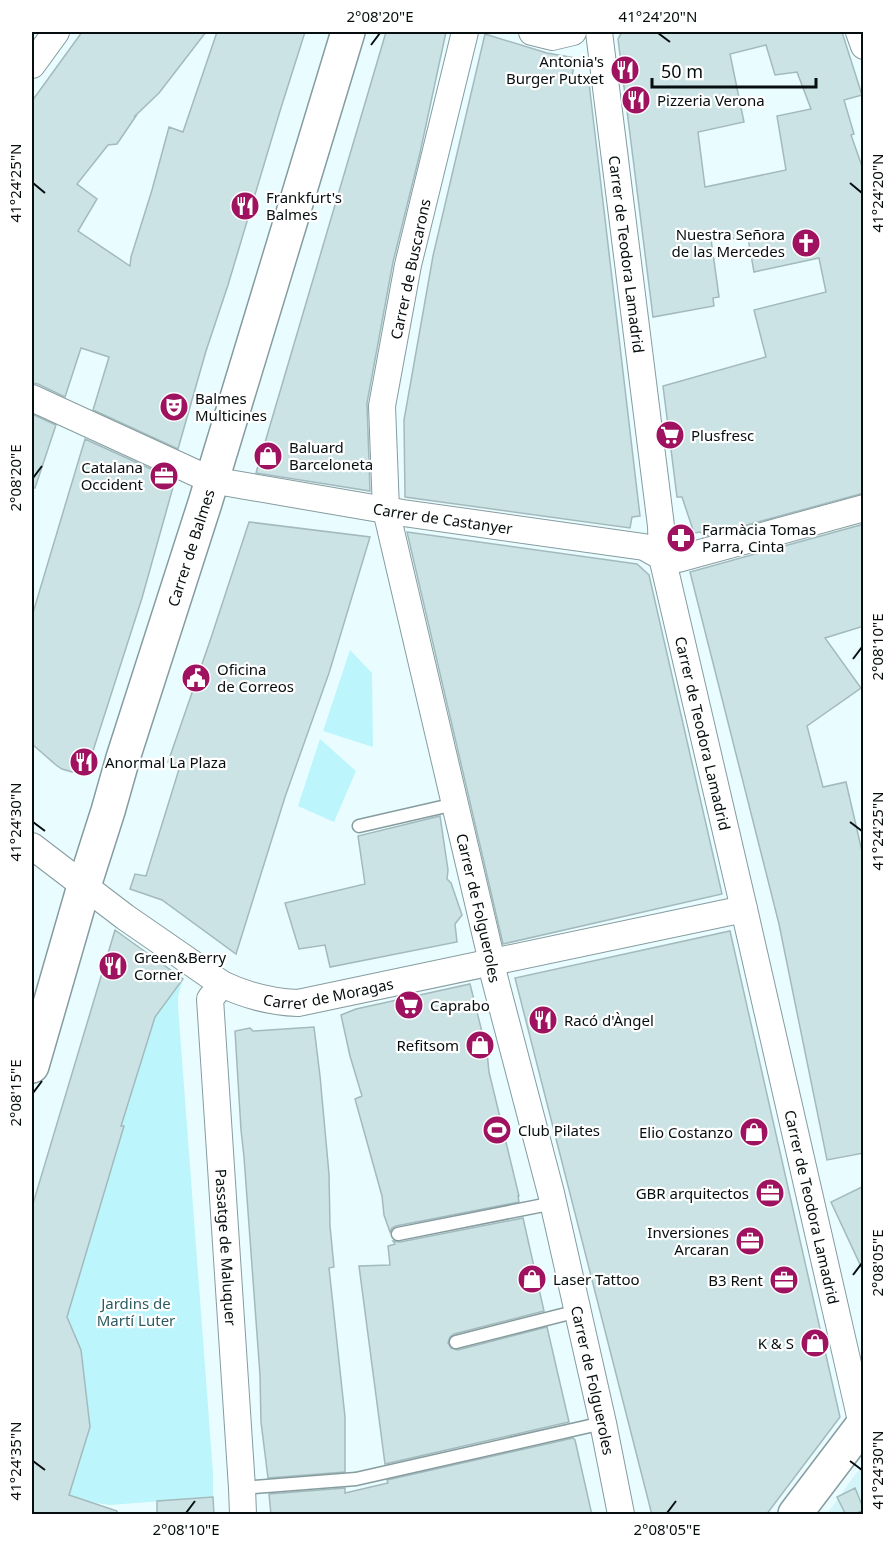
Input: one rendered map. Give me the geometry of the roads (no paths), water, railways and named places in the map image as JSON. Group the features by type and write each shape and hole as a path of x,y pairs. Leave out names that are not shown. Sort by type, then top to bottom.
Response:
{"main road":[{"name":"Carrer de Balmes","path":"32,1066 84,885 348,32"},
{"path":"795,1515 863,1426"}],"street":[{"path":"32,65 56,32"},
{"name":"Carrer de Buscarons","path":"386,510 382,406 408,265 465,32"},
{"path":"532,32 552,37 573,32"},
{"name":"Carrer de Teodora Lamadrid","path":"599,32 661,526 662,557 863,1426"},
{"path":"859,32 864,46"},
{"name":"Carrer de Castanyer","path":"32,398 211,480 386,510 644,547 662,557 678,559 864,508"},
{"name":"Carrer de Folgueroles","path":"386,510 494,976 554,1203 621,1515"},
{"name":"Carrer de Moragas","path":"32,846 125,917 222,984 237,992 282,1003 298,1003 744,909"},
{"name":"Passatge de Maluquer","path":"222,984 210,999 243,1515"}],"lane":[{"path":"358,826 455,804"},
{"path":"398,1234 554,1203"},
{"path":"456,1342 578,1311"},
{"path":"242,1488 356,1479 603,1423"}],"place":[{"name":"Antonia's Burger Putxet","path":"625,70"},
{"name":"Pizzeria Verona","path":"636,100"},
{"name":"Frankfurt's Balmes","path":"245,206"},
{"name":"Nuestra Señora de las Mercedes","path":"806,243"},
{"name":"Balmes Multicines","path":"174,407"},
{"name":"Plusfresc","path":"670,435"},
{"name":"Baluard Barceloneta","path":"268,456"},
{"name":"Catalana Occident","path":"164,476"},
{"name":"Farmàcia Tomas Parra, Cinta","path":"681,538"},
{"name":"Oficina de Correos","path":"196,678"},
{"name":"Anormal La Plaza","path":"84,762"},
{"name":"Green&Berry Corner","path":"113,966"},
{"name":"Caprabo","path":"409,1005"},
{"name":"Racó d'Àngel","path":"543,1020"},
{"name":"Refitsom","path":"480,1045"},
{"name":"Club Pilates","path":"497,1130"},
{"name":"Elio Costanzo","path":"754,1132"},
{"name":"GBR arquitectos","path":"770,1193"},
{"name":"Inversiones Arcaran","path":"750,1241"},
{"name":"Laser Tattoo","path":"532,1279"},
{"name":"B3 Rent","path":"784,1280"},
{"name":"K & S","path":"815,1343"}],"park label":[{"name":"Jardins de Martí Luter","path":"136,1312"}]}
